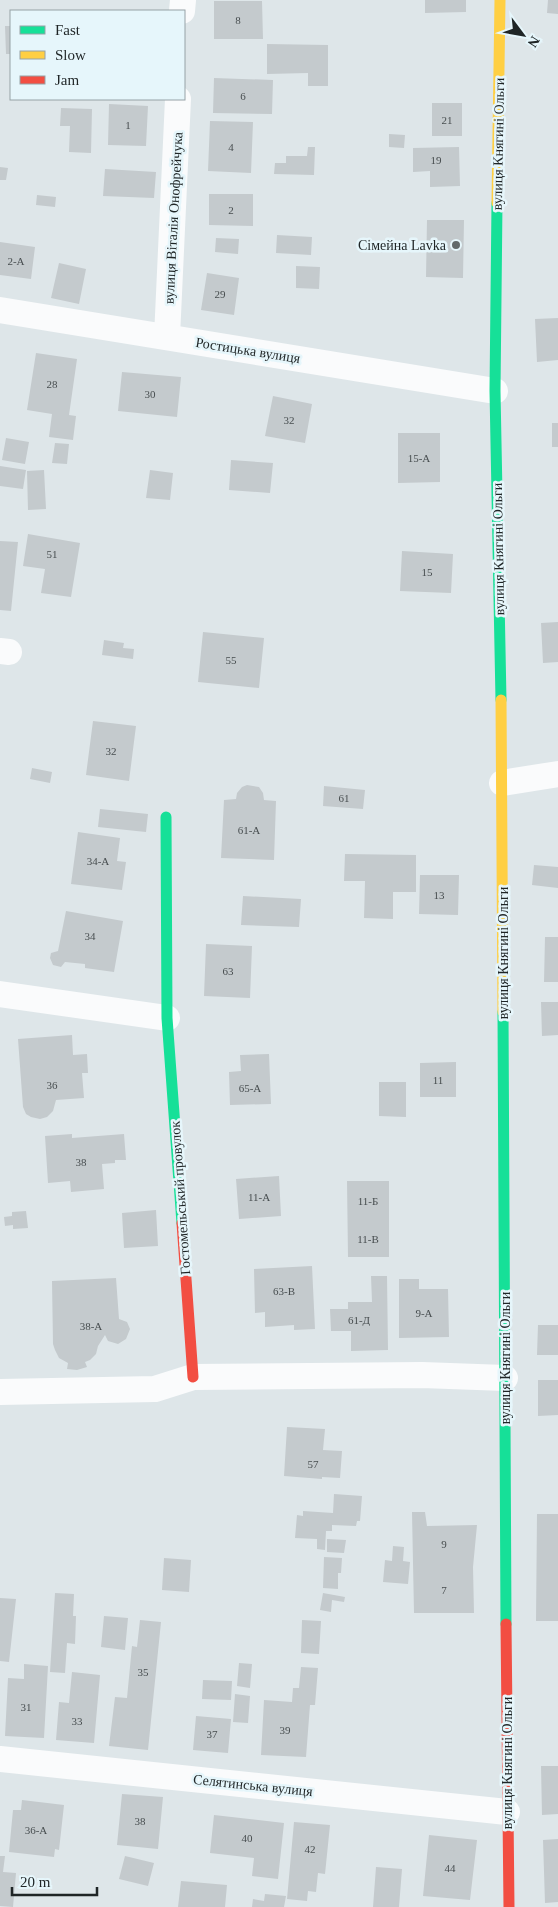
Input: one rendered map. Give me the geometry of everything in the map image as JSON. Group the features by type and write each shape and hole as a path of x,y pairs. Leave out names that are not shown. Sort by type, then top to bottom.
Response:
{"street":[{"name":"вулиця Княгині Ольги","path":"500,0 495,391 502,783 507,1812 510,1907"},
{"name":"вулиця Віталія Онофрейчука","path":"167,337 178,100"},
{"name":"Ростицька вулиця","path":"0,310 495,391"},
{"path":"502,783 558,774"},
{"name":"Гостомельський провулок","path":"166,817 167,1018 193,1378"},
{"path":"0,994 167,1018"},
{"path":"0,1392 155,1389 193,1378 422,1375 505,1378"},
{"name":"Селятинська вулиця","path":"0,1759 507,1812"}],"building":[{"path":"425,0 466,0 466,12 425,13"},
{"path":"548,0 558,0 558,14 547,13"},
{"path":"214,1 262,1 263,39 214,39"},
{"path":"5,26 10,26 10,54 6,54"},
{"path":"267,44 328,45 328,86 308,86 308,73 267,74"},
{"path":"214,78 273,80 272,114 213,113"},
{"path":"432,103 462,103 462,136 432,136"},
{"path":"109,104 148,106 146,146 108,145"},
{"path":"61,108 92,109 91,153 69,152 70,126 60,126"},
{"path":"210,121 253,122 251,173 208,171"},
{"path":"389,134 405,135 404,148 389,147"},
{"path":"308,147 315,147 314,175 274,174 275,163 286,163 286,156 307,156"},
{"path":"459,147 460,186 430,187 430,171 413,172 413,148"},
{"path":"0,167 8,168 6,180 0,180"},
{"path":"105,169 156,172 154,198 103,196"},
{"path":"209,194 253,194 253,226 209,225"},
{"path":"37,195 56,197 55,207 36,205"},
{"path":"427,220 464,220 463,278 426,277"},
{"path":"277,235 312,237 311,255 276,253"},
{"path":"216,238 239,239 238,254 215,252"},
{"path":"0,242 35,247 31,279 0,275"},
{"path":"59,263 86,269 79,304 51,298"},
{"path":"296,266 320,267 319,289 296,288"},
{"path":"207,273 239,278 234,315 201,310"},
{"path":"558,318 558,360 537,362 535,319"},
{"path":"36,353 77,359 69,415 76,416 73,440 49,437 52,414 27,410"},
{"path":"122,372 181,377 177,417 118,411"},
{"path":"273,396 312,404 305,443 265,436"},
{"path":"552,423 558,423 558,447 552,447"},
{"path":"398,433 440,433 440,482 398,483"},
{"path":"6,438 29,442 25,464 2,460"},
{"path":"55,443 69,444 67,464 52,463"},
{"path":"231,460 273,463 270,493 229,490"},
{"path":"0,466 26,470 23,489 0,486"},
{"path":"44,470 46,509 28,510 27,471"},
{"path":"150,470 173,473 170,500 146,498"},
{"path":"28,534 80,543 71,597 41,593 45,569 23,566"},
{"path":"0,541 18,542 11,611 0,610"},
{"path":"402,551 453,554 451,593 400,591"},
{"path":"558,622 558,662 543,663 541,623"},
{"path":"203,632 264,638 259,688 198,682"},
{"path":"104,640 124,643 123,648 134,649 133,659 102,655"},
{"path":"93,721 136,726 129,781 86,775"},
{"path":"32,768 52,772 50,783 30,779"},
{"path":"247,785 259,787 263,793 264,800 276,801 274,860 221,858 224,800 236,799 237,793 242,787"},
{"path":"324,786 365,790 363,809 323,806"},
{"path":"100,809 148,814 146,832 98,827"},
{"path":"78,832 120,838 117,861 126,862 122,890 71,884"},
{"path":"345,854 416,855 416,892 393,892 393,919 364,918 365,881 344,881"},
{"path":"534,865 558,867 558,888 532,885"},
{"path":"420,875 459,875 458,915 419,914"},
{"path":"243,896 301,899 299,927 241,925"},
{"path":"66,911 123,921 114,972 85,968 85,964 65,962 61,967 53,965 50,958 51,953 58,951"},
{"path":"545,937 558,937 558,982 544,982"},
{"path":"206,944 252,946 250,998 204,996"},
{"path":"541,1002 558,1002 558,1035 542,1036"},
{"path":"72,1035 73,1055 87,1054 88,1073 82,1073 84,1098 56,1100 53,1111 47,1117 40,1119 31,1117 26,1114 23,1107 18,1039"},
{"path":"269,1054 271,1104 230,1105 229,1072 241,1071 240,1055"},
{"path":"456,1062 456,1097 420,1097 420,1063"},
{"path":"379,1082 406,1082 406,1117 379,1116"},
{"path":"72,1134 72,1138 124,1134 126,1160 115,1160 115,1163 102,1164 104,1189 71,1192 70,1181 48,1183 45,1136"},
{"path":"279,1176 281,1216 239,1219 236,1179"},
{"path":"347,1181 389,1181 389,1257 348,1257"},
{"path":"156,1210 158,1246 124,1248 122,1213"},
{"path":"26,1211 28,1228 13,1229 13,1225 5,1226 4,1217 12,1216 12,1212"},
{"path":"312,1266 315,1329 294,1330 294,1325 265,1327 265,1312 255,1313 254,1269"},
{"path":"371,1276 387,1276 388,1350 351,1351 351,1331 331,1331 330,1309 348,1309 348,1302 372,1302"},
{"path":"116,1278 119,1319 127,1322 130,1329 126,1339 118,1344 108,1341 105,1335 98,1346 96,1354 85,1362 87,1367 77,1370 67,1369 68,1363 59,1358 53,1344 52,1281"},
{"path":"399,1279 419,1279 419,1289 448,1289 449,1337 399,1338"},
{"path":"538,1325 558,1325 558,1355 537,1355"},
{"path":"538,1380 558,1380 558,1415 538,1416"},
{"path":"287,1427 325,1429 323,1450 342,1451 340,1478 322,1477 322,1479 284,1476"},
{"path":"334,1494 362,1496 360,1521 357,1521 356,1526 332,1525 332,1531 326,1531 325,1550 317,1549 317,1539 295,1538 297,1515 303,1516 303,1511 333,1513"},
{"path":"412,1512 425,1512 427,1526 477,1525 473,1567 474,1613 414,1613"},
{"path":"537,1514 558,1514 558,1621 536,1621"},
{"path":"327,1539 346,1540 344,1553 327,1552"},
{"path":"393,1546 404,1547 403,1561 410,1562 408,1584 383,1582 385,1560 392,1561"},
{"path":"324,1557 342,1558 341,1573 338,1573 338,1589 323,1588"},
{"path":"164,1558 191,1560 189,1592 162,1590"},
{"path":"55,1593 74,1594 73,1616 76,1616 75,1644 67,1643 65,1673 50,1672"},
{"path":"323,1593 345,1597 344,1602 332,1600 331,1612 320,1610"},
{"path":"0,1598 16,1599 9,1662 0,1661"},
{"path":"104,1616 128,1618 125,1650 101,1647"},
{"path":"140,1620 161,1622 148,1750 109,1746 115,1697 127,1698 132,1646 137,1647"},
{"path":"302,1620 321,1621 319,1654 301,1653"},
{"path":"239,1663 252,1664 250,1688 237,1686"},
{"path":"24,1664 48,1666 44,1738 5,1736 8,1678 24,1679"},
{"path":"301,1667 318,1668 315,1705 310,1705 306,1757 261,1755 264,1700 292,1702 293,1688 299,1688"},
{"path":"72,1672 100,1675 94,1743 56,1740 59,1702 69,1703"},
{"path":"203,1680 232,1681 231,1700 202,1699"},
{"path":"235,1694 250,1696 248,1723 233,1722"},
{"path":"196,1716 231,1719 228,1753 193,1750"},
{"path":"541,1766 558,1766 558,1814 542,1815"},
{"path":"122,1794 163,1797 158,1849 117,1845"},
{"path":"22,1800 64,1805 59,1850 55,1849 54,1857 9,1852 13,1810 21,1810"},
{"path":"214,1815 284,1823 278,1879 252,1876 254,1858 210,1853"},
{"path":"294,1822 330,1825 325,1874 318,1873 316,1892 308,1891 307,1901 287,1899"},
{"path":"429,1835 477,1840 470,1900 423,1896"},
{"path":"558,1839 558,1902 545,1903 543,1840"},
{"path":"0,1856 5,1856 3,1872 16,1873 13,1907 0,1906"},
{"path":"125,1856 154,1863 148,1886 119,1879"},
{"path":"376,1867 402,1869 399,1907 373,1907"},
{"path":"181,1881 227,1885 225,1907 178,1907"},
{"path":"265,1894 286,1896 284,1907 252,1907 253,1899 264,1901"}],"traffic: fast":[{"path":"497,203 495,391 501,700"},
{"path":"166,817 167,1018 182,1223"},
{"path":"503,1012 506,1624"}],"traffic: slow":[{"path":"497,203 500,0"},
{"path":"501,700 503,1012"}],"traffic: jam":[{"path":"182,1223 193,1377"},
{"path":"506,1624 509,1907"}],"place":[{"name":"Сімейна Lavka","path":"456,245"}]}
